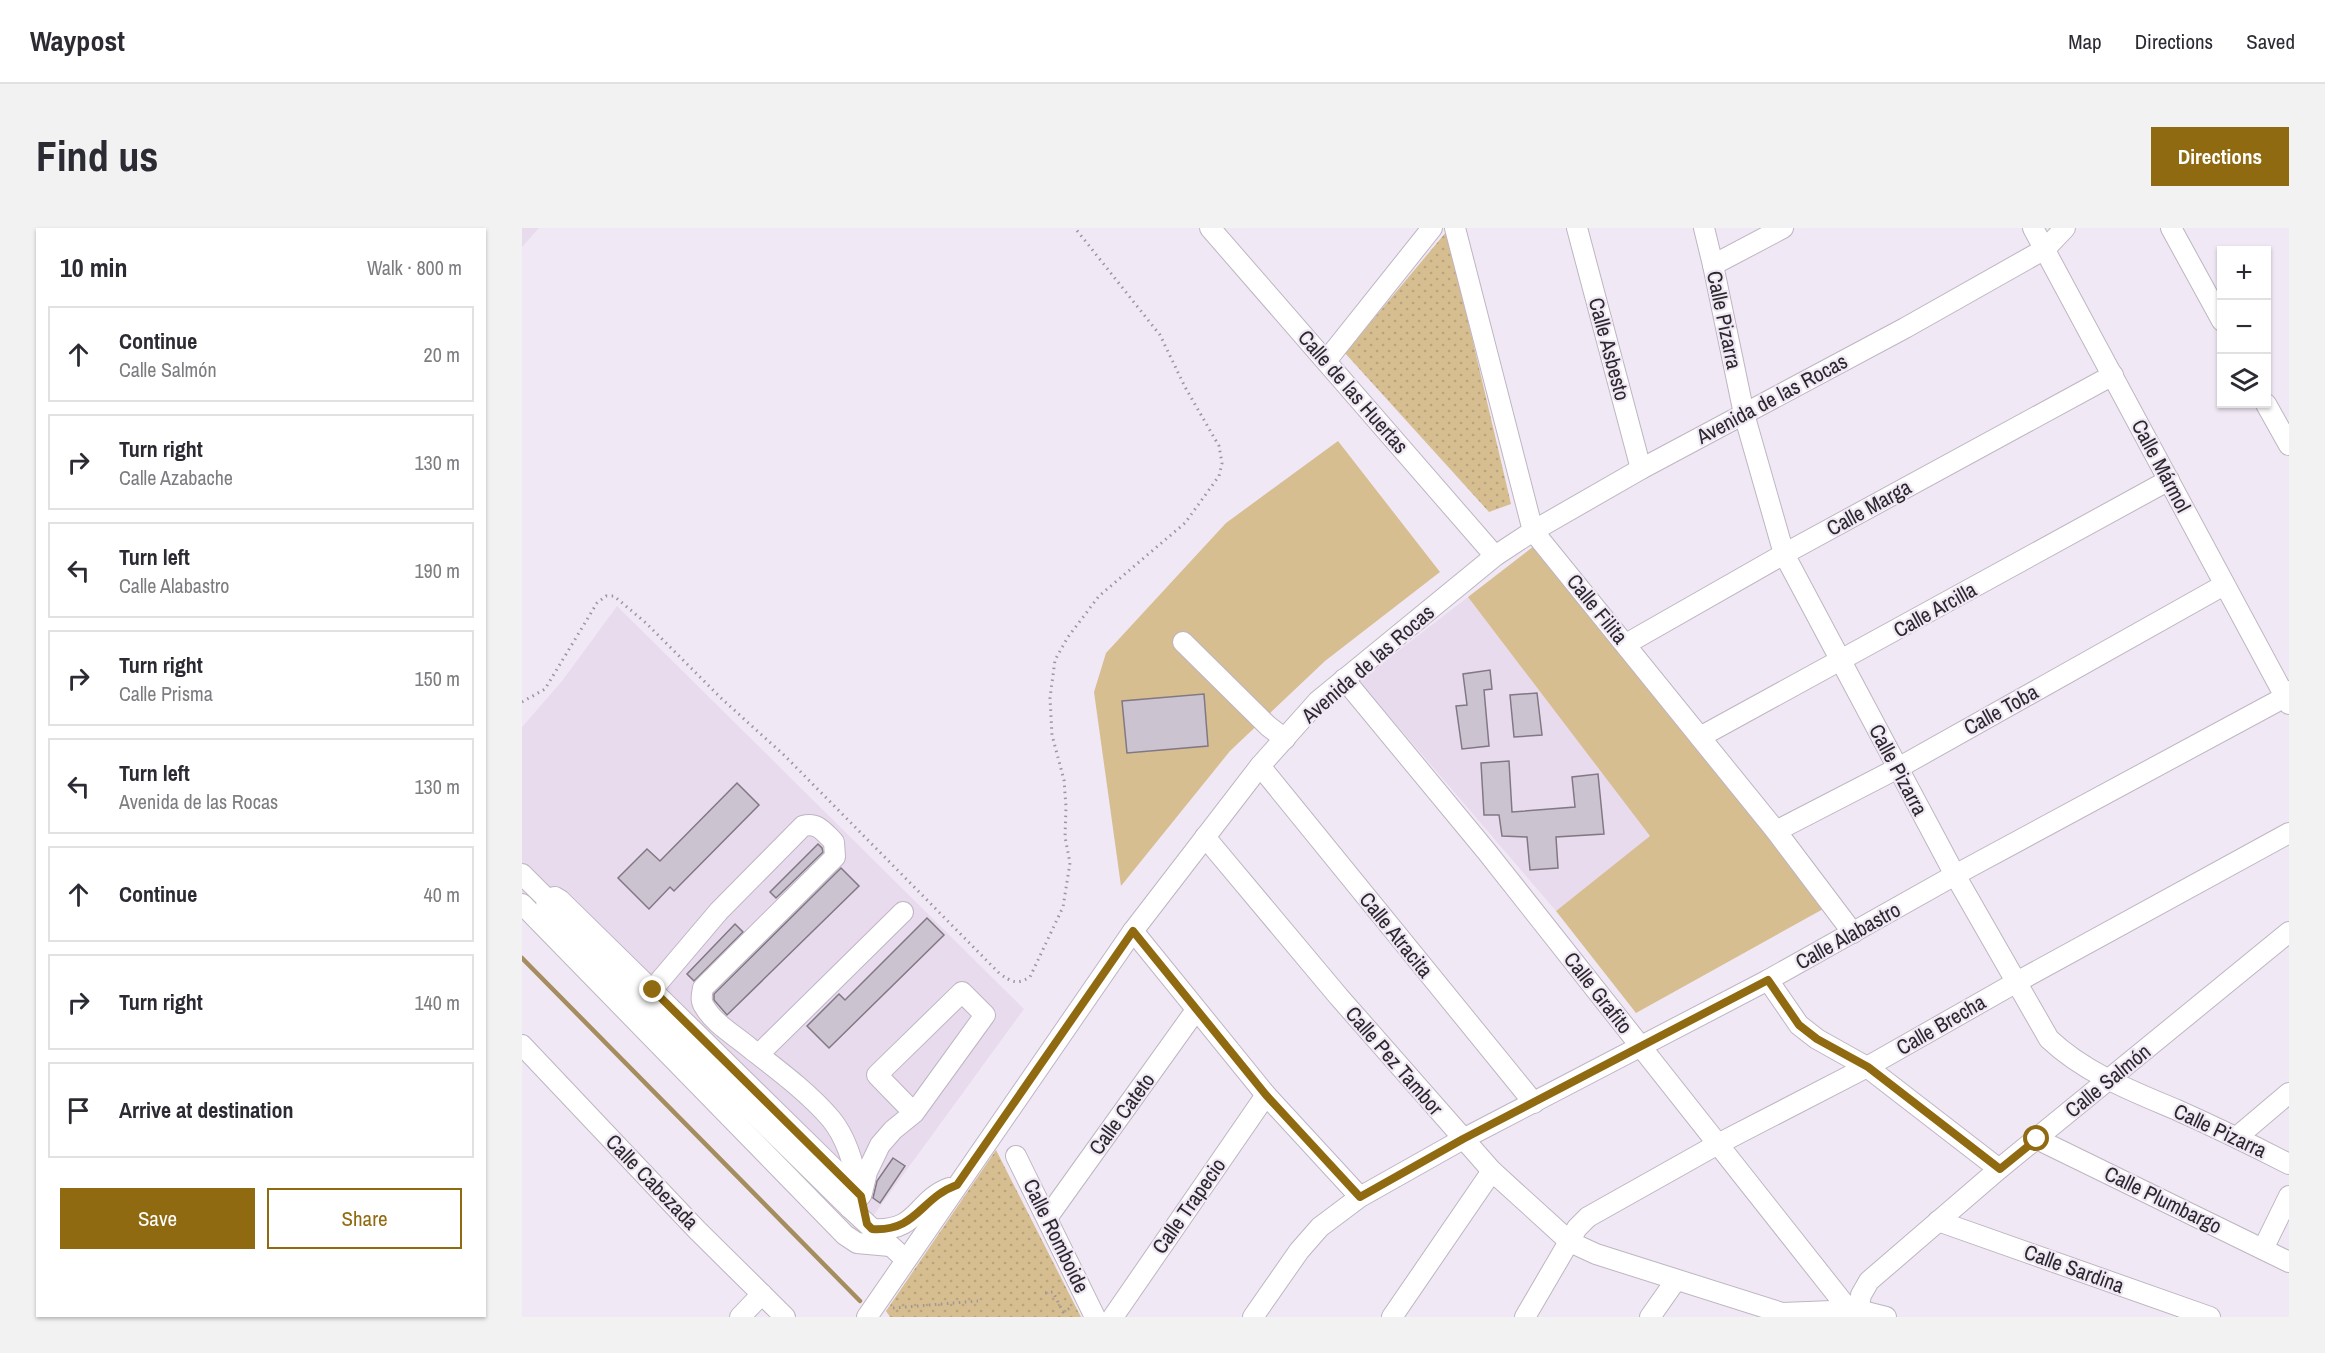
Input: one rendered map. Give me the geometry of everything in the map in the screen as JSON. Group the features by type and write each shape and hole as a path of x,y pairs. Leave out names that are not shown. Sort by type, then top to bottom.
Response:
{"street":[{"path":"1326,361 1432,228"},
{"name":"Calle Filita","path":"1455,228 1533,531 1776,831 1853,933"},
{"name":"Calle Asbesto","path":"1577,228 1641,470"},
{"name":"Calle Pizarra","path":"1704,228 1744,414 1784,554 1955,875 2049,1039 2061,1050 2109,1080 2237,1137 2289,1164"},
{"path":"1713,265 1783,228"},
{"name":"Calle Mármol","path":"2032,228 2224,585 2288,698"},
{"name":"Avenida de las Rocas","path":"873,1307 1133,931 1260,766 1318,701 1495,556 1533,531 2045,249 2065,228"},
{"path":"2171,228 2217,312"},
{"name":"Calle de las Huertas","path":"1220,232 1326,361 1495,556"},
{"name":"Calle Marga","path":"1626,644 1784,554 2113,375"},
{"path":"2268,408 2289,445"},
{"name":"Calle Arcilla","path":"1700,737 2169,480"},
{"name":"Calle Toba","path":"1776,831 1898,768 2224,585"},
{"path":"1183,642 1268,726 1285,739"},
{"name":"Calle Grafito","path":"1344,679 1487,852 1641,1048 1854,1310"},
{"name":"Calle Alabastro","path":"1253,1317 1299,1251 1320,1227 1360,1197 1463,1139 1641,1048 1955,875 2288,698"},
{"name":"Calle Atracita","path":"1260,766 1534,1102"},
{"path":"647,996 719,911 803,826 812,824 819,826 834,842 835,857 704,988 702,997 703,1005 718,1023 759,1054 831,1119 843,1137 849,1152 855,1202"},
{"name":"Calle Brecha","path":"1525,1317 1577,1228 1588,1217 1718,1144 1868,1067 2289,833"},
{"name":"Calle Pez Tambor","path":"1205,837 1339,997 1463,1139 1492,1171 1570,1242 1596,1254 1781,1315 1854,1310 1886,1317"},
{"path":"522,874 547,899 555,897 560,900 647,996 855,1202 869,1227 905,1259"},
{"path":"522,904 845,1235 857,1243 890,1246"},
{"path":"759,1054 903,912"},
{"path":"1133,931 1266,1095 1360,1197"},
{"name":"Calle Salmón","path":"1854,1310 1869,1281 1938,1221 2289,932"},
{"path":"1768,980 1799,1025 1817,1039 1868,1067 2000,1169"},
{"path":"855,1202 880,1145 893,1130 915,1113 985,1015 962,992 877,1075 915,1113"},
{"name":"Calle Cateto","path":"1047,1218 1196,1010"},
{"name":"Calle Cabezada","path":"522,1045 697,1230 785,1317"},
{"path":"2237,1137 2289,1093"},
{"name":"Calle Trapecio","path":"1113,1317 1266,1095"},
{"name":"Calle Plumbargo","path":"2037,1139 2289,1262"},
{"name":"Calle Romboide","path":"1016,1156 1091,1308"},
{"path":"1392,1317 1492,1171"},
{"path":"869,1227 894,1229 904,1224 935,1196 957,1185"},
{"path":"2263,1249 2289,1196"},
{"name":"Calle Sardina","path":"1938,1221 2210,1317"},
{"path":"1650,1317 1676,1280"},
{"path":"740,1317 762,1294"}],"path":[{"path":"522,702 545,689 597,603 606,596 614,596 646,623 722,699 785,756 1000,974 1013,983 1021,983 1030,977 1063,907 1070,863 1065,837 1064,780 1052,735 1050,698 1055,660 1068,637 1099,596 1185,523 1219,476 1222,463 1220,446 1185,387 1160,335 1075,228"},
{"path":"1045,1293 1053,1292 1062,1312 1091,1308"},
{"path":"873,1307 978,1301"}],"shaded area":[{"path":"522,228 539,228 522,247"},
{"path":"1447,231 1511,504 1489,512 1345,353"},
{"path":"1338,441 1440,572 1325,661 1230,751 1121,886 1094,692 1106,653 1226,523"},
{"path":"1534,546 1825,908 1636,1013 1556,911 1650,836 1468,597"},
{"path":"1468,597 1651,836 1556,911 1359,681"},
{"path":"617,606 1024,1009 860,1234 522,896 522,727 562,681"},
{"path":"996,1150 1081,1317 890,1317 886,1311"}],"building":[{"path":"1490,670 1492,689 1484,690 1489,746 1462,749 1456,706 1467,705 1463,674"},
{"path":"1537,693 1542,735 1514,737 1510,695"},
{"path":"1204,694 1208,746 1127,753 1122,701"},
{"path":"1509,761 1512,812 1575,807 1572,777 1598,774 1604,834 1556,837 1558,868 1530,870 1527,837 1502,836 1499,815 1484,815 1481,763"},
{"path":"737,783 759,805 674,891 670,887 649,909 618,878 647,849 660,861"},
{"path":"818,844 823,852 776,898 770,892"},
{"path":"841,868 859,886 727,1015 714,1000 714,994"},
{"path":"927,918 944,935 829,1048 807,1026 839,994 845,1000"},
{"path":"735,924 743,932 694,981 687,974"},
{"path":"893,1158 905,1166 880,1203 873,1198 877,1181"}],"waterway":[{"path":"522,958 860,1301"}],"route":[{"path":"653,990 861,1196 867,1224 872,1229 894,1229 904,1224 935,1196 957,1185 1133,931 1266,1095 1360,1197 1463,1139 1768,980 1799,1025 1817,1039 1868,1067 2000,1169 2037,1139"}]}
